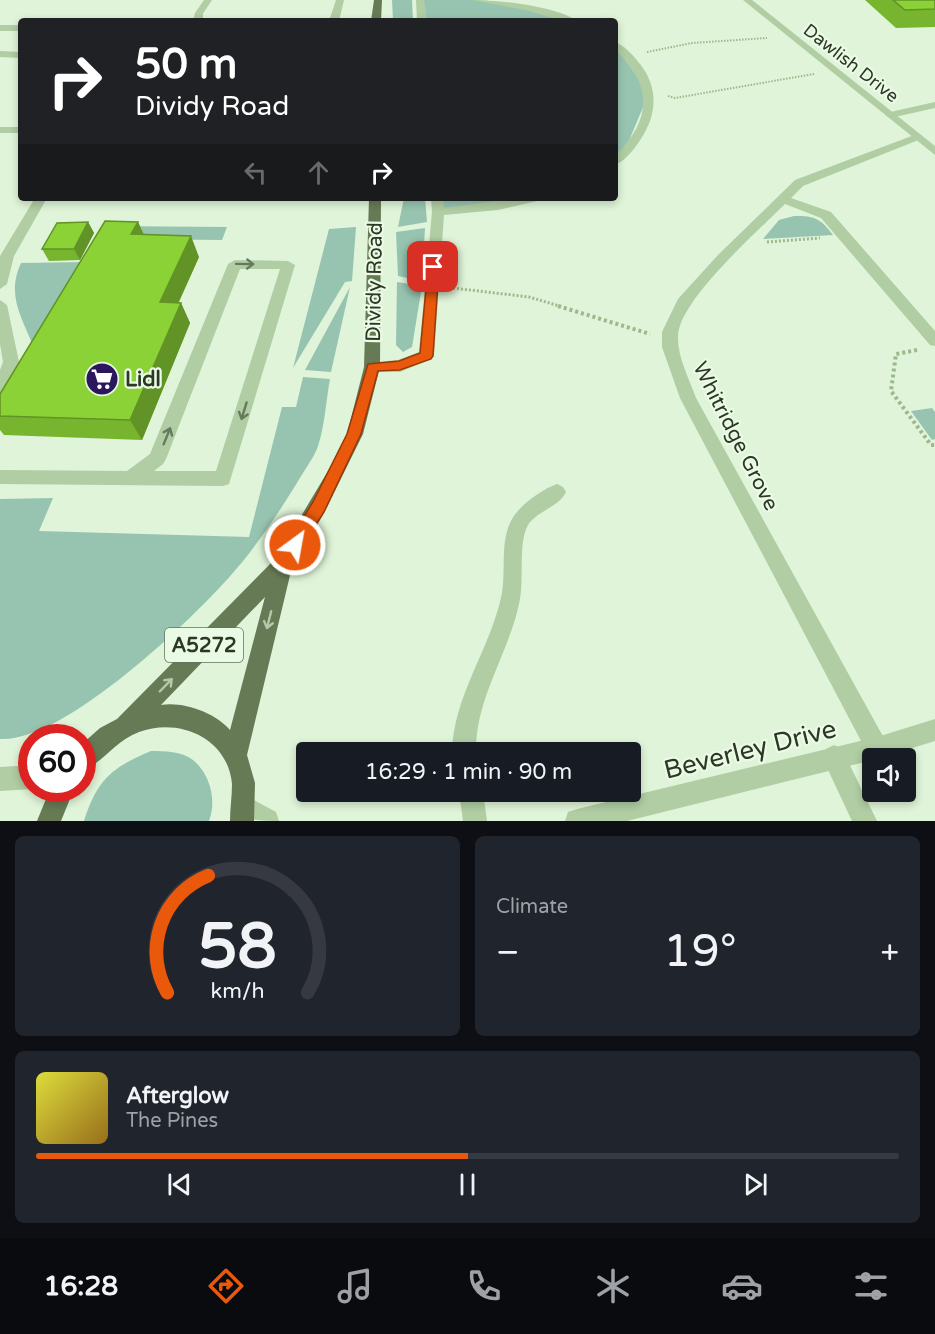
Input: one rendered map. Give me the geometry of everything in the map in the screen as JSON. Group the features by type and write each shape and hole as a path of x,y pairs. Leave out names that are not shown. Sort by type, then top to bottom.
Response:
{"main road":[{"path":"376,18 378,0"},
{"name":"Dividy Road","path":"125,727 283,564 341,464 354,434 372,367 375,201"},
{"name":"Dividy Road","path":"236,753 283,564"},
{"name":"Dividy Road","path":"96,747 125,727 152,717 177,715 201,720 221,733 236,753 244,778 244,814"},
{"path":"49,821 57,802"}],"street":[{"path":"199,17 207,0"},
{"path":"335,18 340,0"},
{"path":"420,0 422,18"},
{"path":"476,0 531,9 562,18"},
{"name":"Dawlish Drive","path":"747,0 935,152"},
{"path":"0,28 18,28"},
{"path":"618,48 639,68 649,93 648,116 644,127 631,147 618,158"},
{"path":"0,54 18,55"},
{"path":"890,115 935,105"},
{"path":"0,130 18,130"},
{"name":"Whitridge Grove","path":"877,748 688,398 675,366 670,340 673,325 683,302 799,183 917,137"},
{"path":"783,199 807,206 826,215 847,237 931,344"},
{"path":"0,283 7,256 39,201"},
{"path":"437,205 489,207 518,201"},
{"name":"Dividy Road","path":"372,367 400,366 426,356 437,205"},
{"path":"0,477 223,479 288,265 235,264 157,459 130,478"},
{"path":"0,305 11,362 0,391"},
{"path":"465,742 466,715 507,614 513,580 514,547 520,523 557,492"},
{"name":"Beverley Drive","path":"877,748 935,730"},
{"name":"Beverley Drive","path":"577,821 862,751"},
{"path":"834,757 865,821"},
{"path":"0,779 18,778"},
{"path":"472,802 475,821"},
{"path":"244,814 267,821"}],"path":[{"path":"628,56 692,43 790,36"},
{"path":"649,93 675,98 834,71"},
{"path":"738,243 847,237"},
{"path":"432,286 529,297 670,340"},
{"path":"931,344 896,354 891,390 931,445 935,445"}],"green space":[{"path":"392,0 412,0 413,18 393,18"},
{"path":"420,0 476,0 507,4 561,18 421,18"},
{"path":"618,49 649,93 623,155 618,158"},
{"path":"403,201 425,201 427,222 398,227"},
{"path":"437,201 500,201 438,212"},
{"path":"794,216 816,219 833,235 763,239 779,220"},
{"path":"105,226 227,227 222,240 114,239 34,348 15,296 21,263 87,262"},
{"path":"356,227 352,281 345,282 293,368 329,229"},
{"path":"425,228 422,281 398,276 396,232"},
{"path":"397,282 422,286 412,347 403,352 396,345"},
{"path":"350,287 331,372 305,370"},
{"path":"303,377 330,379 318,446 261,538 242,562 188,620 125,675 91,701 50,724 18,724 18,736 0,739 0,499 53,498 39,531 249,537 282,407 296,407"},
{"path":"932,408 935,412 935,439 932,440 911,411"},
{"path":"151,751 167,751 193,760 208,780 212,796 209,821 84,821 91,802 96,802 96,792 101,785 116,769"}],"building":[{"path":"893,0 935,0 935,9 905,10"},
{"name":"Lidl","path":"105,221 138,222 131,234 191,236 160,302 181,303 130,420 0,416 0,394"},
{"path":"88,222 74,249 42,249 57,223"}],"place":[{"name":"Lidl","path":"102,379"}],"route":[{"path":"295,545 341,464 354,434 372,367 400,366 426,356 433,267"}]}
